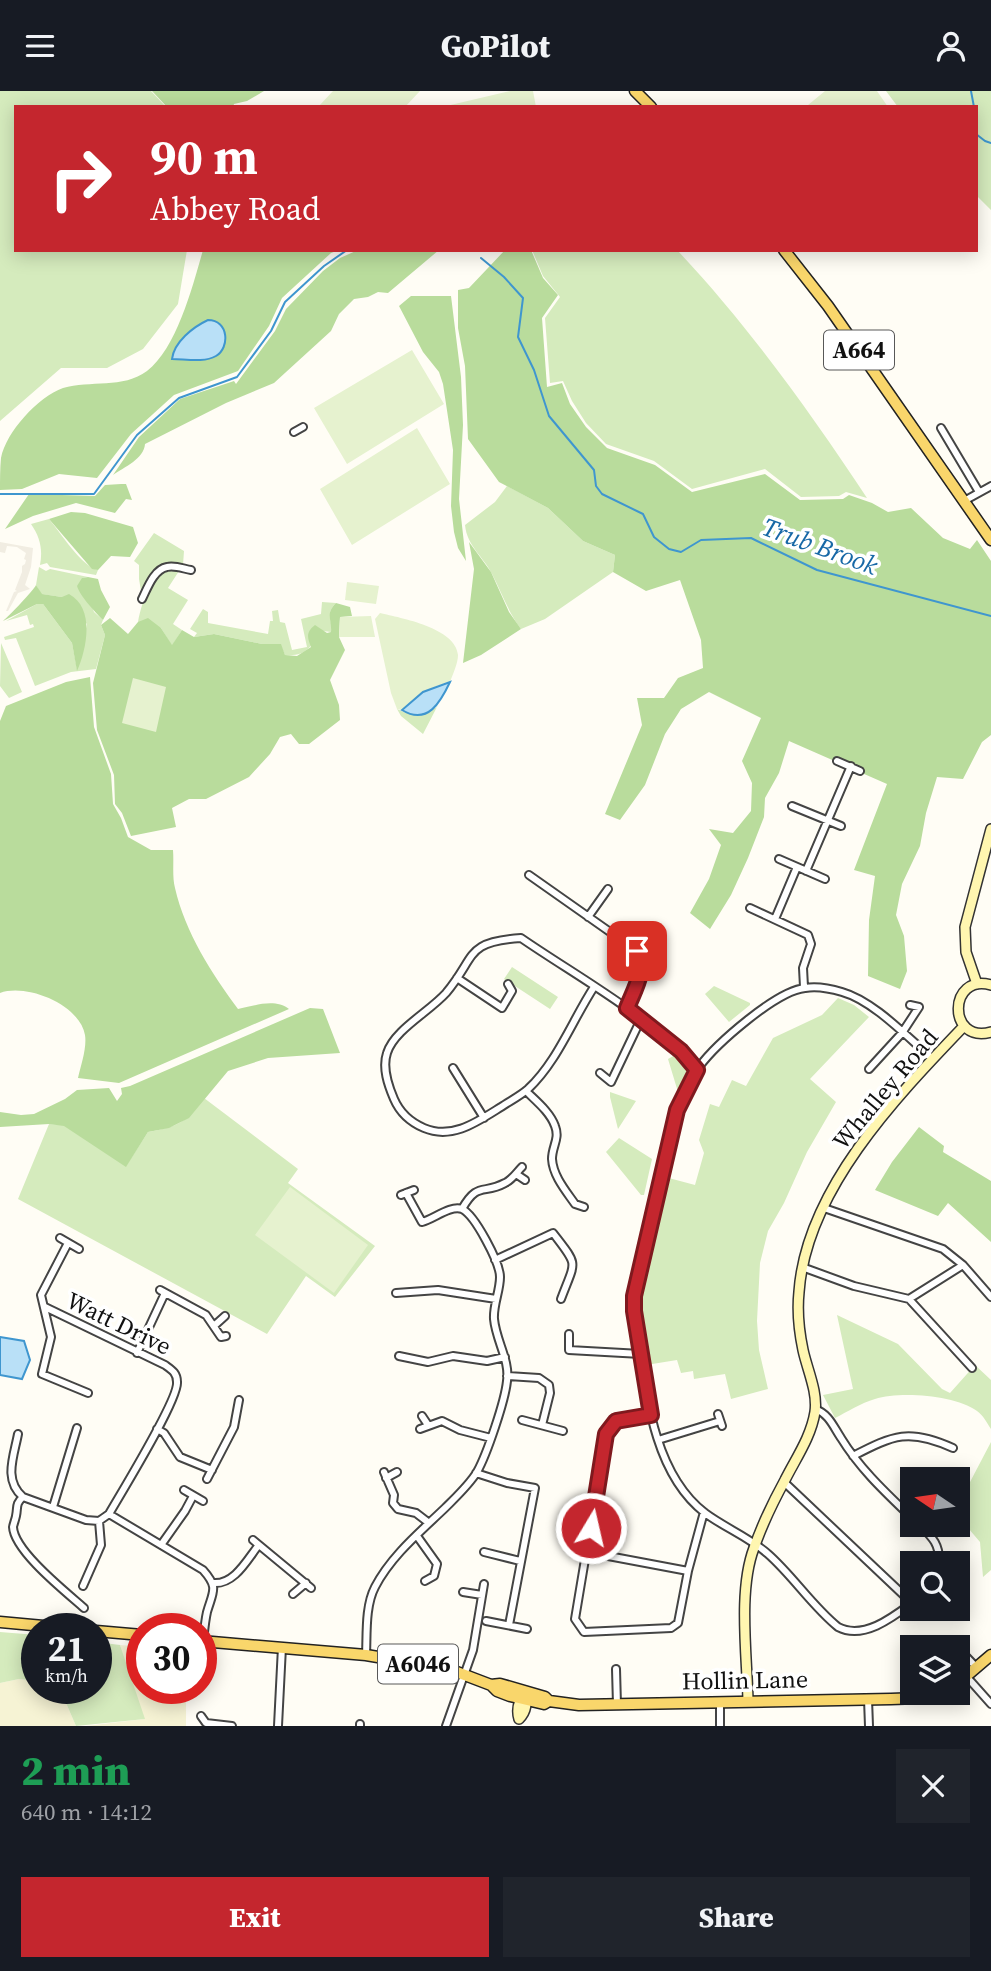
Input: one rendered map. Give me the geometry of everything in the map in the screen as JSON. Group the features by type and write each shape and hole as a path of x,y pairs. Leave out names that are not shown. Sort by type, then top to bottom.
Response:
{"main road":[{"path":"635,91 649,105"},
{"name":"A664","path":"786,252 828,306 991,540"},
{"path":"0,1622 21,1624"},
{"name":"Hollin Lane","path":"217,1642 366,1655 449,1669 491,1685 497,1692 544,1704 549,1701 579,1705 617,1705 900,1698"},
{"path":"970,1674 991,1655"}],"street":[{"path":"294,432 303,427"},
{"path":"941,428 979,492"},
{"path":"964,501 991,486"},
{"path":"142,599 161,570 171,566 191,570"},
{"path":"837,761 860,771"},
{"path":"806,871 851,767"},
{"path":"792,806 841,826"},
{"path":"977,984 966,952 965,927 991,829"},
{"path":"779,859 825,879"},
{"path":"775,919 797,867"},
{"path":"529,876 637,951 642,961 639,978 627,1008"},
{"path":"588,917 608,889"},
{"path":"750,908 803,932 810,940 803,968 804,988"},
{"path":"594,987 544,1072 526,1091 484,1118 458,1130 436,1133 409,1124 389,1087 385,1069 386,1054 394,1039 436,1005 474,951 488,942 521,938 627,1008 681,1051 697,1070"},
{"path":"457,978 502,1008 512,991 508,984"},
{"path":"991,985 977,984 964,991 958,1005 964,1026 978,1034 991,1032"},
{"path":"900,1611 877,1625 858,1631 843,1630 833,1624 770,1556 755,1543 704,1512 677,1483 658,1440 651,1415 634,1311 634,1296 677,1110 697,1070 735,1031 764,1008 783,995 804,988 841,992 862,1001 933,1059"},
{"path":"869,1069 902,1033 919,1007 910,1005"},
{"path":"600,1073 611,1082 641,1019"},
{"name":"Whalley Road","path":"748,1701 746,1580 755,1543 807,1440 816,1409 802,1347 799,1316 802,1267 824,1207 846,1167 876,1125 964,1026"},
{"path":"453,1068 484,1118"},
{"path":"526,1091 550,1115 558,1139 552,1161 555,1171 575,1204 584,1207"},
{"path":"462,1209 470,1195 502,1185 522,1167"},
{"path":"516,1174 524,1180"},
{"path":"366,1655 373,1591 388,1566 476,1473 491,1438 507,1383 505,1357 494,1318 500,1276 495,1260 475,1220 462,1209 452,1209 431,1220 422,1221 404,1194 414,1190"},
{"path":"824,1207 943,1249 963,1265 991,1297"},
{"path":"550,1224 574,1265 561,1299"},
{"path":"495,1260 553,1233"},
{"path":"60,1238 79,1249"},
{"path":"68,1244 41,1295 51,1337 42,1374 88,1393"},
{"path":"909,1299 963,1265"},
{"path":"802,1267 854,1286 909,1299 972,1368"},
{"path":"566,1287 575,1290"},
{"path":"396,1293 410,1296 438,1290 496,1299"},
{"path":"137,1353 163,1291 206,1315 221,1337 226,1336"},
{"name":"Watt Drive","path":"45,1307 165,1365 174,1372 178,1384 146,1450 109,1514"},
{"path":"215,1325 225,1316"},
{"path":"568,1359 569,1334"},
{"path":"569,1350 641,1354"},
{"path":"399,1356 409,1362 428,1362 453,1356 487,1361 505,1357"},
{"path":"507,1376 539,1378 549,1385 550,1393 542,1425"},
{"path":"207,1479 234,1427 239,1400"},
{"path":"816,1409 823,1412 833,1423 853,1456 872,1480 900,1507"},
{"path":"651,1415 616,1421 606,1434 575,1619 584,1632 671,1628 678,1623 688,1571 704,1512"},
{"path":"422,1416 428,1425"},
{"path":"522,1420 563,1431"},
{"path":"658,1440 720,1420"},
{"path":"420,1429 442,1421 460,1430 491,1438"},
{"path":"53,1507 77,1428"},
{"path":"157,1429 164,1433 180,1457 212,1470"},
{"path":"18,1434 11,1451 10,1480 17,1492 23,1497 86,1520 99,1521 109,1514 198,1565 213,1583 215,1590 208,1613"},
{"path":"853,1456 887,1439 915,1435 934,1439 953,1448"},
{"path":"397,1472 385,1475 394,1495 393,1503 398,1509 416,1513 429,1523"},
{"path":"476,1473 507,1483 535,1487 509,1625"},
{"path":"784,1482 900,1592"},
{"path":"184,1490 203,1501"},
{"path":"161,1545 193,1496"},
{"path":"23,1497 16,1503 13,1526 26,1553 47,1576 84,1608"},
{"path":"83,1586 101,1545 99,1521"},
{"path":"417,1537 436,1564 434,1576 425,1581"},
{"path":"213,1583 222,1584 229,1580 256,1543 309,1585 293,1594"},
{"path":"484,1552 495,1551 520,1562"},
{"path":"587,1552 688,1571"},
{"path":"446,1726 472,1650 484,1584"},
{"path":"463,1592 482,1595"},
{"path":"486,1621 527,1629"},
{"path":"278,1726 282,1647"},
{"path":"970,1662 977,1668"},
{"path":"616,1669 617,1705"},
{"path":"970,1680 991,1704"},
{"path":"519,1722 524,1714 524,1697"},
{"path":"868,1699 869,1726"},
{"path":"720,1702 720,1726"},
{"path":"201,1716 204,1724 232,1726"}],"shaded area":[{"path":"0,542 33,548 25,585 30,589 18,593 8,611 14,592 17,591 15,590 25,564 26,553 17,547 7,546 5,553 0,552"},
{"path":"120,1645 126,1646 126,1664"},
{"path":"21,1679 21,1704 66,1704 76,1726 0,1726 0,1683"},
{"path":"139,1704 186,1704 186,1726 86,1726 144,1719"}],"green space":[{"path":"0,91 151,91 164,105 14,105 14,252 187,252 178,304 143,349 107,368 61,368 0,421"},
{"path":"152,91 264,91 234,105 165,105"},
{"path":"333,91 420,91 407,105 320,105"},
{"path":"510,91 533,91 536,105 450,105"},
{"path":"825,91 877,91 887,105 808,105"},
{"path":"886,91 991,91 991,210 978,197 978,105 896,105"},
{"path":"202,252 334,252 282,298 269,326 238,371 174,395 131,434 97,478 59,474 22,489 0,490 4,448 24,417 43,399 63,388 128,380 147,371 158,361 175,332"},
{"path":"354,252 437,252 388,293 378,292 354,299 339,314 331,331 274,383 226,403 145,444 137,458 113,475 139,437 180,399 234,381 236,384 275,331 286,309 323,271"},
{"path":"503,252 532,252 543,278 558,295 542,318 547,387 562,383 570,404 586,427 607,448 655,465 692,492 765,474 800,500 843,499 849,495 888,512 911,508 943,538 970,549 977,540 991,561 991,735 982,742 963,779 937,777 920,846 902,884 896,915 904,936 907,971 900,989 868,976 869,920 875,876 854,870 887,784 789,741 779,773 765,798 764,817 748,858 731,895 710,929 690,913 709,879 721,845 709,829 733,833 751,811 752,783 742,761 761,718 709,692 681,709 665,734 645,785 620,820 605,814 642,725 637,698 664,698 678,678 703,668 701,640 680,580 646,591 613,572 615,555 583,541 548,508 499,482 468,439 465,366 458,328 458,290 469,288"},
{"path":"533,252 679,252 777,370 867,498 846,492 839,496 801,497 765,469 692,489 654,461 606,444 586,423 563,381 550,383 545,318 560,297 543,276"},
{"path":"411,296 451,296 461,377 463,425 459,499 466,561 458,548 454,532 451,506 453,450 443,384 439,372 423,352 399,306"},
{"path":"412,350 444,404 347,464 314,408"},
{"path":"417,428 450,484 352,545 320,489"},
{"path":"126,484 132,500 126,499 115,513 76,503 33,516 5,529 29,494 95,496 105,485"},
{"path":"507,486 548,508 583,541 615,555 613,572 545,619 521,629 496,581 469,539 465,525 495,502"},
{"path":"71,512 85,513 133,527 138,543 130,557 111,556 98,570 92,569 49,519"},
{"path":"49,519 78,556 98,570 96,575 50,567 47,563 40,565 40,543 31,524"},
{"path":"154,533 184,551 183,565 163,565 153,573 141,591 139,565 134,561"},
{"path":"469,542 491,572 509,612 521,629 481,655 463,663 474,569"},
{"path":"39,567 46,571 50,569 88,577 82,578 94,612 103,620 101,625 105,635 96,669 71,672 35,686 16,638 5,640 4,637 34,627 33,624 30,625 27,615 6,621 37,604 43,604 72,643 77,669 87,624 62,597 41,594 36,585"},
{"path":"166,569 179,571 168,588 188,600 173,624 182,630 172,646 161,628 138,622 147,593"},
{"path":"82,578 98,579 110,607 103,620 84,599 77,586"},
{"path":"347,582 379,586 376,604 345,600"},
{"path":"36,585 42,594 62,597 69,594 83,609 86,618 86,640 77,671 72,643 43,604 37,604 3,621"},
{"path":"322,602 336,603 330,614 331,632 323,631 307,649 298,654 285,655 280,644 262,644 214,634 194,637 197,633 190,629 203,609 208,612 208,623 268,634 270,621 273,621 272,611 278,610 280,622 285,623 292,650 307,647 301,619 321,614"},
{"path":"336,603 350,607 352,616 340,617 339,637 345,650 330,680 339,705 340,720 309,744 299,744 291,734 280,737 270,754 249,777 206,799 189,799 172,808 176,827 131,836 122,813 115,804 114,775 97,730 93,683 105,635 101,625 110,618 128,634 138,622 148,618 161,628 172,645 182,630 194,637 214,634 262,644 281,644 285,655 297,656 311,647 308,635 315,625 327,633 331,632 330,614"},
{"path":"380,613 413,621 438,631 455,646 458,655 450,682 424,692 402,710 397,709 391,693 375,619"},
{"path":"371,616 375,637 339,637 340,617"},
{"path":"1,643 22,692 9,698 0,686"},
{"path":"90,677 94,727 111,774 113,804 128,837 151,850 173,850 174,884 185,921 209,967 238,1009 271,1003 289,1009 119,1083 78,1078 85,1035 81,1024 63,1006 51,999 24,991 0,993 0,721 6,706 66,682"},
{"path":"133,678 166,687 156,732 122,723"},
{"path":"438,705 423,734 401,716 397,709 406,713 436,708"},
{"path":"512,967 558,997 550,1009 504,979"},
{"path":"714,986 750,1005 729,1022 705,994"},
{"path":"838,998 854,1005 869,1017 810,1079 836,1102 807,1152 768,1231 760,1263 757,1321 759,1350 768,1389 731,1399 725,1374 694,1379 693,1371 681,1373 677,1360 646,1365 640,1297 665,1177 695,1185 704,1153 699,1140 710,1104 719,1107 732,1080 746,1086 773,1038 822,1015"},
{"path":"310,1008 323,1009 340,1053 268,1058 228,1071 189,1118 169,1128 148,1132 126,1167 64,1126 49,1124 0,1127 0,1112 34,1114 77,1090 109,1088 117,1101 122,1094 121,1088"},
{"path":"675,1055 687,1071 678,1092 668,1059"},
{"path":"610,1092 636,1101 618,1129 610,1097"},
{"path":"204,1098 298,1169 288,1183 375,1246 335,1297 306,1276 267,1334 18,1199 49,1124 64,1125 126,1166 148,1132 180,1123"},
{"path":"919,1127 944,1146 943,1152 991,1181 991,1242 948,1203 938,1216 875,1190"},
{"path":"619,1138 652,1159 644,1195 641,1195 606,1152"},
{"path":"290,1187 368,1245 334,1293 255,1235"},
{"path":"837,1315 898,1344 942,1389 950,1393 975,1365 991,1380 991,1429 979,1413 967,1406 927,1396 898,1395 875,1399 835,1418 823,1395 853,1389"},
{"path":"991,1442 991,1570 983,1577 980,1542 970,1530 970,1482"},
{"path":"0,1632 21,1634 21,1679 0,1683"},
{"path":"112,1644 120,1645 126,1663 126,1704 140,1704 145,1719 76,1726 66,1704 112,1704"}],"water":[{"path":"208,320 220,324 223,329 225,341 221,352 206,359 172,359 176,347 185,336"},
{"path":"450,682 438,703 426,713 411,714 402,710 423,692"},
{"path":"0,1337 24,1341 30,1360 22,1379 0,1375"}],"waterway":[{"path":"971,91 974,105"},
{"path":"978,136 991,143"},
{"name":"Trub Brook","path":"0,494 94,494 137,435 179,398 237,377 271,331 285,302 324,266 344,252"},
{"name":"Trub Brook","path":"481,258 504,277 523,298 518,337 534,370 549,416 594,470 596,486 602,494 643,514 654,537 669,549 681,552 701,540 751,538 817,570 991,616"}],"route":[{"path":"591,1528 606,1434 616,1421 651,1415 634,1311 634,1296 677,1110 697,1070 681,1051 627,1008 639,978 642,961 637,951"}]}
